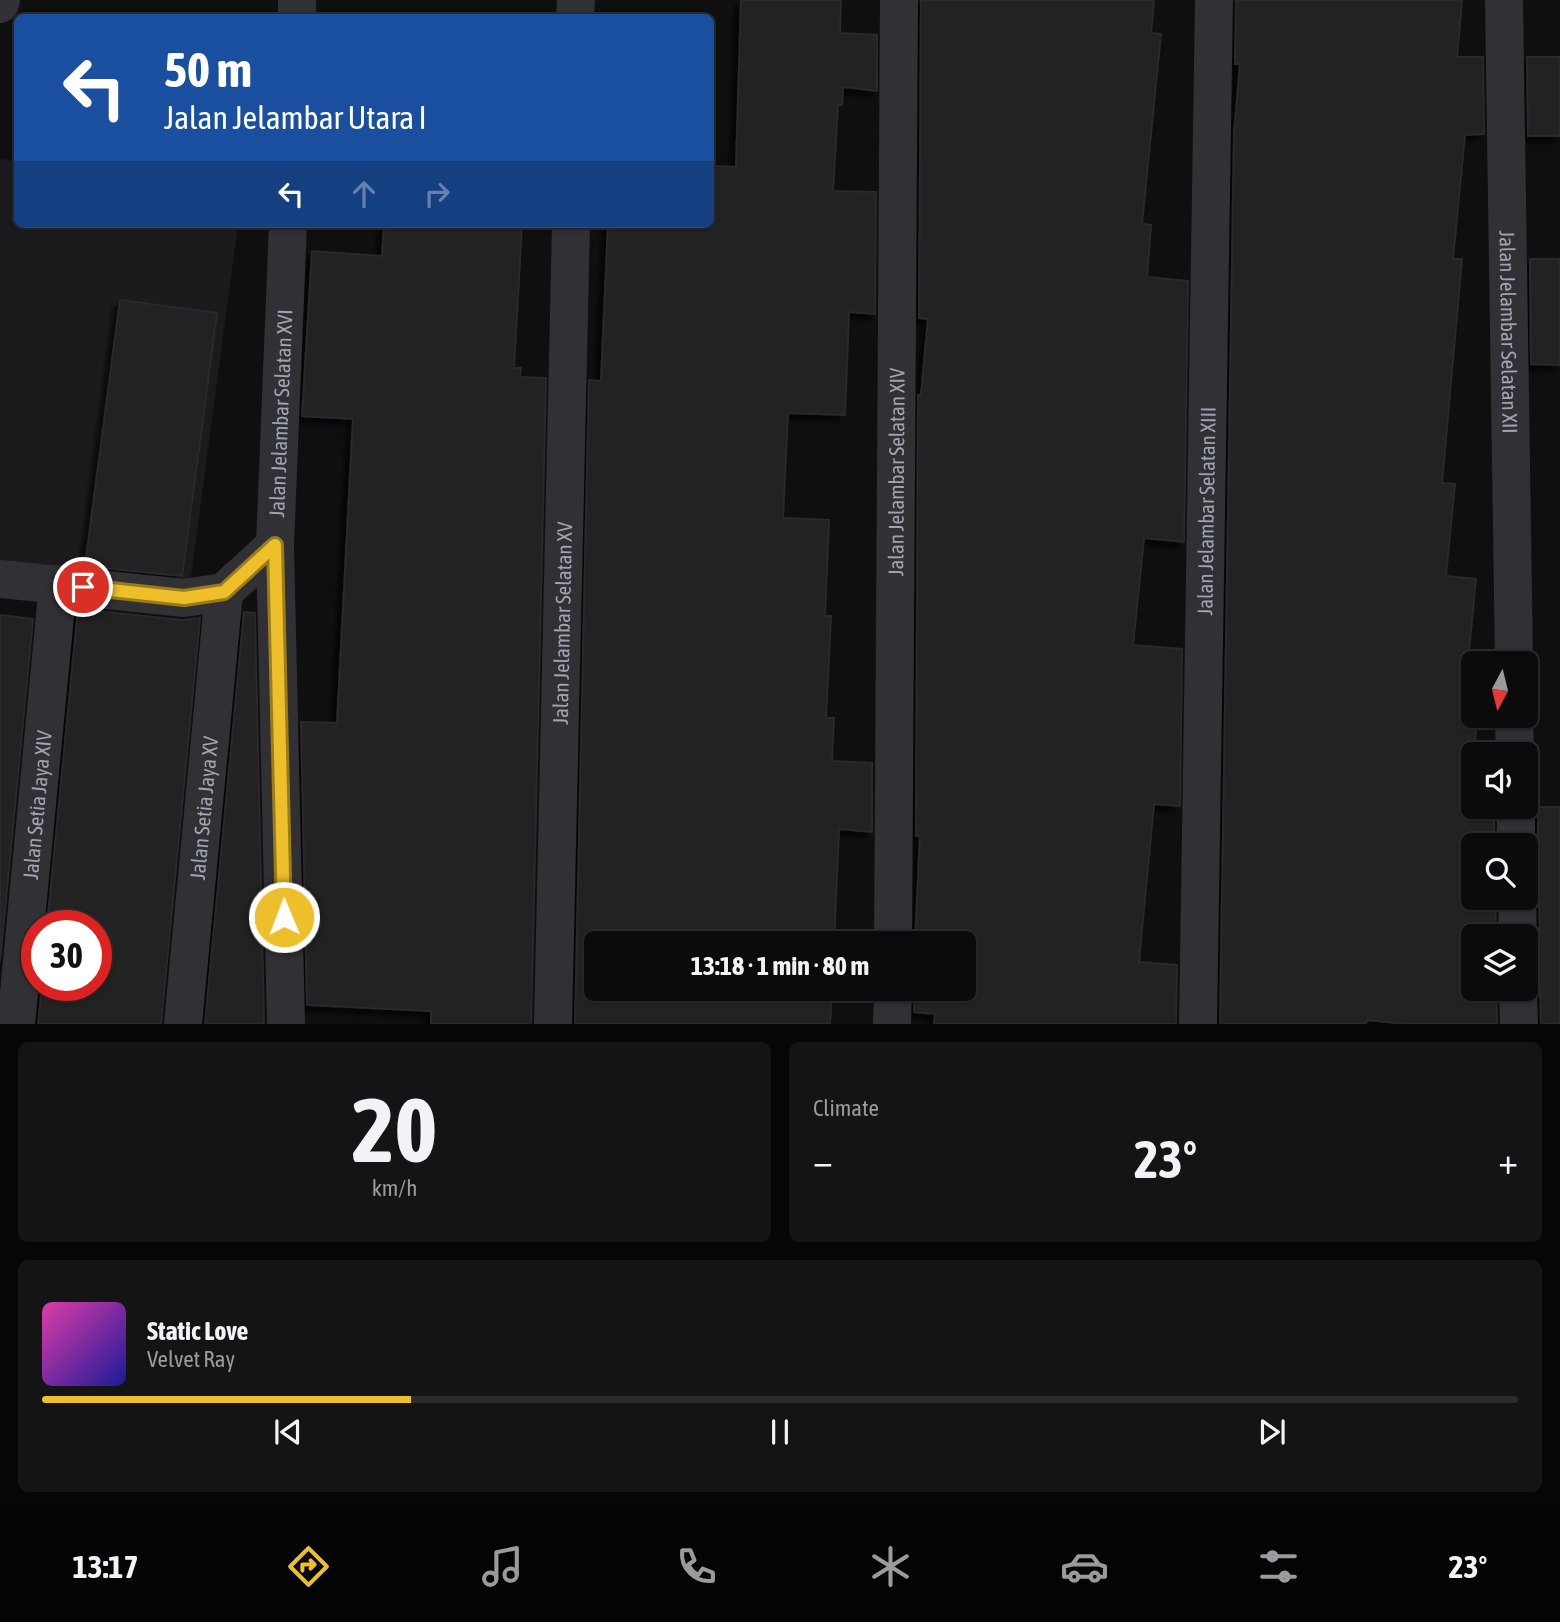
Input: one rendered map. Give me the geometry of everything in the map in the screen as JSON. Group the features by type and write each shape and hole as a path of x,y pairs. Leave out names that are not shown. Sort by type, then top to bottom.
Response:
{"street":[{"name":"Jalan Jelambar Selatan XIV","path":"893,931 899,0"},
{"name":"Jalan Jelambar Selatan XIII","path":"1198,1024 1214,0"},
{"name":"Jalan Jelambar Selatan XII","path":"1504,0 1514,651"},
{"name":"Jalan Jelambar Selatan XVI","path":"286,1024 275,545 288,228"},
{"name":"Jalan Jelambar Selatan XV","path":"552,1024 570,228"},
{"path":"0,579 184,598 224,592 275,545"},
{"name":"Jalan Setia Jaya XIV","path":"16,1024 58,584"},
{"name":"Jalan Setia Jaya XV","path":"183,1024 224,592"},
{"path":"892,1024 893,1001"},
{"path":"1518,1001 1519,1024"}],"shaded area":[{"path":"0,159 14,161 14,228 237,228 189,592 0,567"}],"building":[{"path":"741,0 841,0 840,33 877,35 877,91 843,87 842,105 838,105 833,191 876,192 875,314 849,312 845,415 788,413 783,518 829,520 825,616 831,616 826,718 834,718 832,761 872,763 872,832 839,829 835,931 584,931 584,1001 831,1001 830,1024 575,1024 589,380 601,381 608,228 714,228 714,166 736,167"},
{"path":"921,0 1154,0 1151,33 1161,34 1142,224 1151,225 1147,277 1188,281 1184,542 1144,538 1133,645 1182,649 1180,806 1154,804 1139,962 1177,965 1176,1024 934,1024 935,1014 914,1012 914,1001 976,1001 976,931 916,931 920,836 916,836 918,395 921,395 928,319 919,318"},
{"path":"1236,0 1462,0 1457,57 1483,57 1484,134 1465,135 1453,259 1462,259 1442,483 1455,484 1446,576 1476,579 1469,651 1461,651 1461,728 1476,728 1475,742 1461,742 1461,819 1494,819 1494,833 1461,833 1461,910 1495,910 1496,924 1461,924 1461,1001 1496,1001 1497,1024 1406,1024 1367,1020 1366,1024 1220,1024 1234,134 1240,64 1235,64"},
{"path":"1527,57 1560,57 1560,136 1528,136"},
{"path":"384,228 522,228 514,368 521,368 520,377 546,378 531,1024 431,1024 431,1011 307,1005 301,722 337,723 353,419 302,416 312,251 382,256"},
{"path":"1530,259 1560,259 1560,365 1531,364"},
{"path":"120,300 217,313 182,576 85,566"},
{"path":"78,609 182,620 200,618 161,1024 38,1024 40,1001 112,1001 112,910 49,910"},
{"path":"244,612 255,613 264,1024 205,1024"},
{"path":"0,615 33,619 0,961"},
{"path":"1538,807 1560,807 1560,1024 1541,1024 1538,982"}],"route":[{"path":"83,587 184,598 224,592 275,545 284,917"}]}
